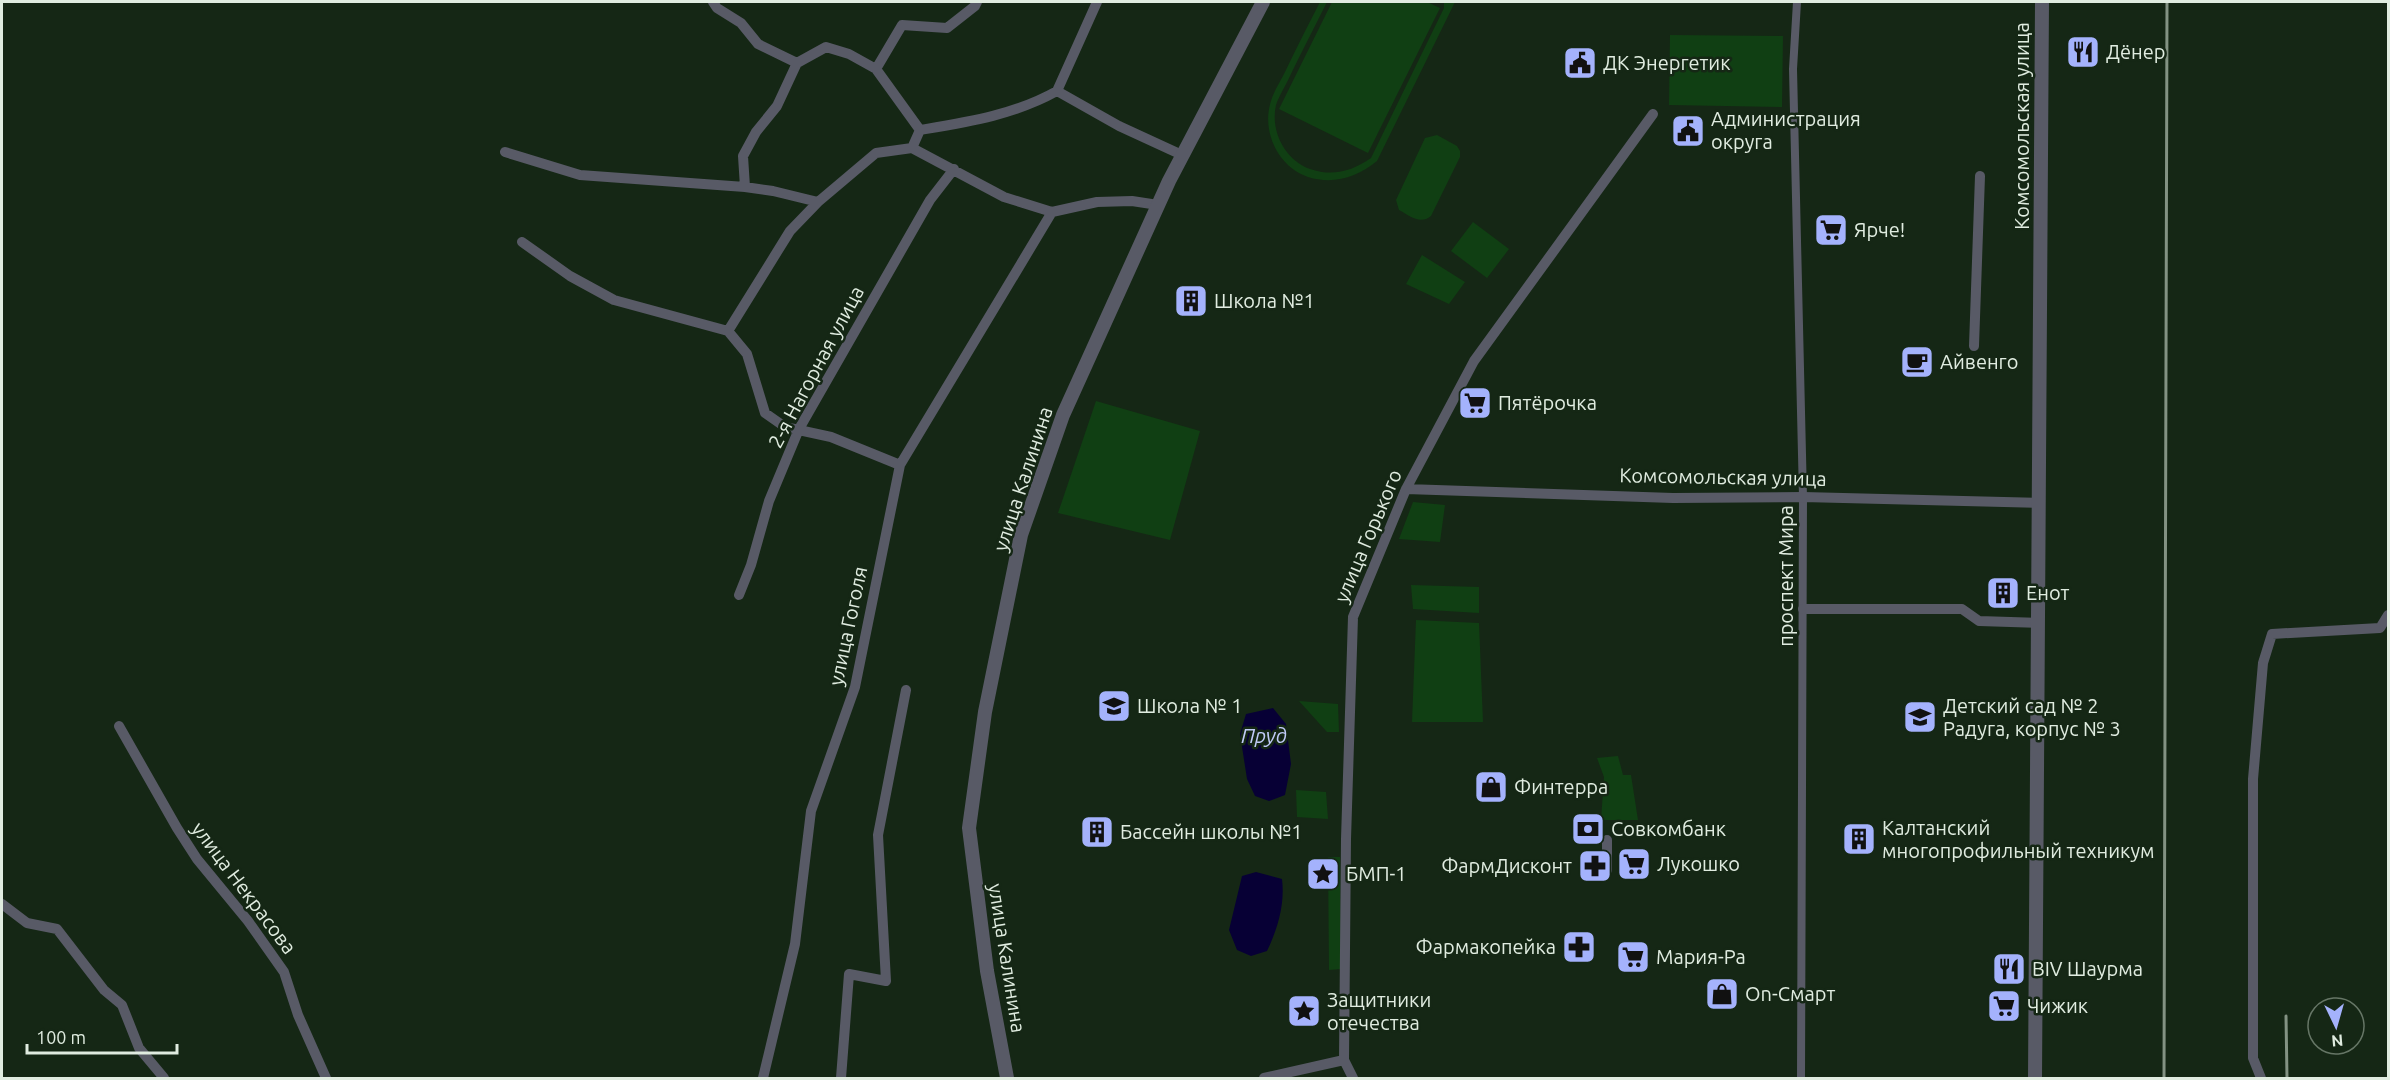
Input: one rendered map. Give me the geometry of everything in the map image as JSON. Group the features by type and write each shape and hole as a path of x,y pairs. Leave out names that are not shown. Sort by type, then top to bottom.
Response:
{"street":[{"path":"713,2 717,8 741,23 758,44 797,63"},
{"path":"876,69 902,25 947,28 977,2"},
{"path":"920,130 989,118 1034,104 1057,91 1097,2"},
{"name":"улица Калинина","path":"1007,1078 987,971 969,828 985,712 1021,535 1063,415 1158,205 1263,2"},
{"name":"проспект Мира","path":"1797,2 1793,69 1803,497 1801,1078"},
{"name":"Комсомольская улица","path":"2035,1078 2042,2"},
{"path":"745,188 743,156 756,132 777,106 797,63 826,47 849,54 876,69 920,130"},
{"path":"1057,91 1119,126 1182,155"},
{"name":"улица Горького","path":"1353,1078 1344,1060 1346,839 1353,617 1406,489 1474,361 1653,114"},
{"path":"912,148 920,130"},
{"path":"728,331 790,231 818,202 876,153 912,148 1004,197 1052,213 1097,202 1132,201 1158,205"},
{"path":"505,152 580,175 773,191 818,202"},
{"name":"2-я Нагорная улица","path":"739,595 751,565 770,501 799,429 924,210 954,169"},
{"path":"1974,346 1980,176"},
{"name":"улица Гоголя","path":"763,1078 795,944 811,811 855,687 900,465 1052,213"},
{"path":"522,243 570,276 614,300 728,331 747,354 765,413 785,427 831,437 900,465"},
{"name":"Комсомольская улица","path":"1406,489 1673,498 1803,497 2040,502"},
{"path":"1803,609 1962,609 1979,621 2038,623"},
{"path":"2260,1078 2253,1058 2253,779 2264,663 2272,634 2384,627 2388,615"},
{"path":"841,1078 849,974 886,981 878,835 906,690"},
{"name":"улица Некрасова","path":"119,726 197,860 248,921 284,972 298,1015 326,1078"},
{"path":"1607,840 1607,870"},
{"path":"2,904 27,923 57,929 104,990 122,1005 139,1048 164,1078"},
{"path":"1264,1078 1344,1060"}],"green space":[{"path":"1320,2 1327,2 1276,105 1275,125 1281,143 1293,159 1310,169 1334,172 1357,166 1371,158 1444,8 1444,2 1455,2 1377,161 1353,175 1336,180 1308,177 1288,165 1274,146 1268,124 1271,101"},
{"path":"1332,2 1427,2 1440,8 1368,153 1279,109"},
{"path":"1670,35 1783,36 1782,107 1669,105"},
{"path":"1437,135 1457,146 1460,157 1431,216 1419,220 1399,210 1396,200 1425,138"},
{"path":"1473,222 1509,249 1487,278 1451,251"},
{"path":"1422,255 1465,282 1449,304 1406,284"},
{"path":"1096,401 1200,431 1170,540 1058,513"},
{"path":"1413,502 1445,505 1440,542 1399,539"},
{"path":"1411,585 1479,587 1479,613 1413,609"},
{"path":"1416,620 1479,623 1483,722 1412,722"},
{"path":"1299,701 1338,704 1339,732 1327,732"},
{"path":"1618,756 1623,775 1631,775 1638,820 1601,820 1604,777 1597,758"},
{"path":"1296,790 1326,792 1328,819 1297,817"},
{"path":"1328,857 1340,857 1341,969 1329,970"}],"water":[{"name":"Пруд","path":"1273,708 1286,724 1291,764 1285,795 1269,801 1255,796 1247,779 1240,734 1246,714"},
{"path":"1256,872 1282,879 1282,898 1277,925 1267,951 1251,956 1237,950 1229,930 1242,876"}],"railway":[{"path":"2164,1078 2167,2"},
{"path":"2286,1016 2287,1078"}],"place":[{"name":"Дёнер","path":"2083,52"},
{"name":"ДК Энергетик","path":"1580,63"},
{"name":"Администрация округа","path":"1688,131"},
{"name":"Ярче!","path":"1831,230"},
{"name":"Школа №1","path":"1191,301"},
{"name":"Айвенго","path":"1917,362"},
{"name":"Пятёрочка","path":"1475,403"},
{"name":"Енот","path":"2003,593"},
{"name":"Школа № 1","path":"1114,706"},
{"name":"Детский сад № 2 Радуга, корпус № 3","path":"1920,717"},
{"name":"Финтерра","path":"1491,787"},
{"name":"Совкомбанк","path":"1588,829"},
{"name":"Бассейн школы №1","path":"1097,832"},
{"name":"Калтанский многопрофильный техникум","path":"1859,839"},
{"name":"Лукошко","path":"1634,864"},
{"name":"ФармДисконт","path":"1595,866"},
{"name":"БМП-1","path":"1323,874"},
{"name":"Фармакопейка","path":"1579,947"},
{"name":"Мария-Ра","path":"1633,957"},
{"name":"BIV Шаурма","path":"2009,969"},
{"name":"On-Смарт","path":"1722,994"},
{"name":"Чижик","path":"2004,1006"},
{"name":"Защитники отечества","path":"1304,1011"}]}
